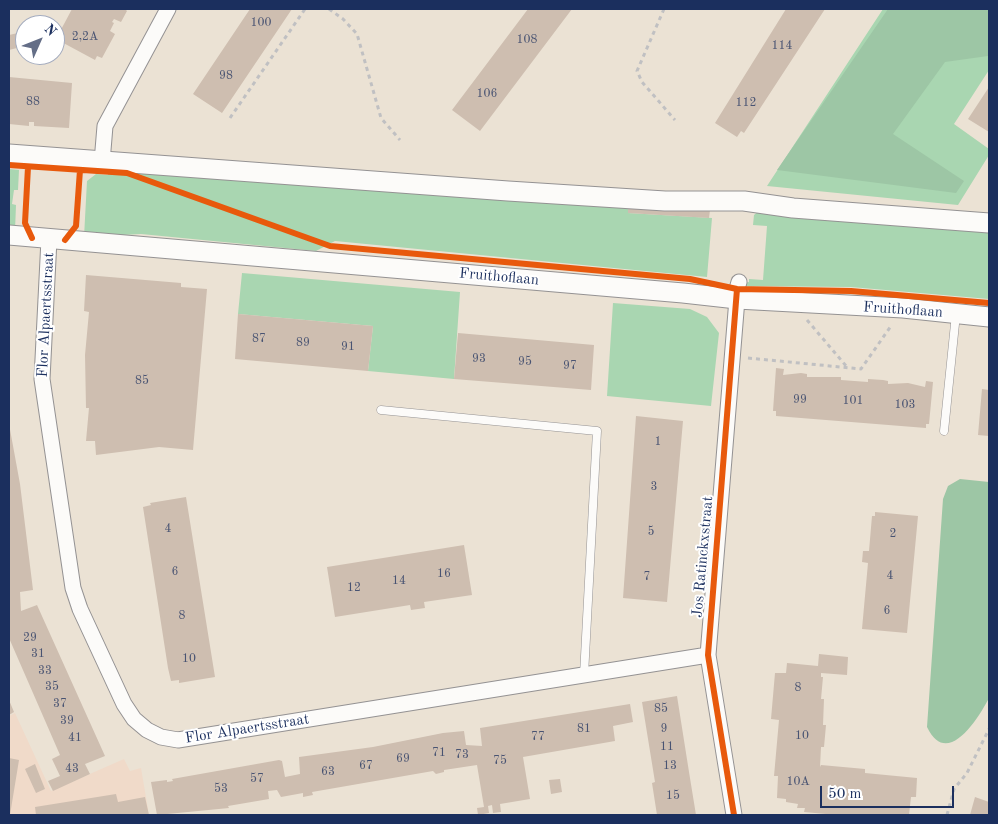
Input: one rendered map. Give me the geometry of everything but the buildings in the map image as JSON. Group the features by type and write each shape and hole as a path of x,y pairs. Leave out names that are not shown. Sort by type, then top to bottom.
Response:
{"street":[{"path":"102,162 105,126 168,9"},
{"path":"9,154 665,201 744,201 822,211 989,223"},
{"name":"Fruithoflaan","path":"9,235 683,293 738,290 989,317"},
{"name":"Flor Alpaertsstraat","path":"49,238 42,379 68,566 80,609 124,704 134,719 147,730 162,737 178,740 708,655"},
{"name":"Jos Ratinckxstraat","path":"734,815 708,655 738,290"}],"lane":[{"path":"944,431 956,314"},
{"path":"381,410 597,431 584,676"}],"path":[{"path":"230,118 305,9"},
{"path":"329,9 343,19 357,34 381,118 400,140"},
{"path":"664,9 637,71 642,82 675,120"},
{"path":"732,356 860,369 903,308"},
{"path":"809,324 847,367"},
{"path":"947,815 954,789 967,773 989,730"}],"shaded area":[{"path":"15,713 51,791 124,759 130,771 141,768 149,815 9,815 9,716"}],"green space":[{"path":"883,9 989,9 989,70 954,124 989,149 989,155 958,205 767,186"},
{"path":"888,9 989,9 988,56 945,62 893,134 964,181 956,193 777,170"},
{"path":"108,164 628,206 628,213 712,218 707,277 335,241 316,251 141,234 84,237 87,181 96,174 108,175"},
{"path":"9,169 19,170 18,190 14,190 12,204 16,205 15,231 9,229"},
{"path":"761,209 989,228 989,299 851,287 743,286 744,283 749,282 749,279 763,280 767,226 753,225 754,215"},
{"path":"242,273 460,292 454,379 368,371 373,326 238,314"},
{"path":"613,303 690,309 707,317 719,333 711,406 607,396"},
{"path":"960,479 989,482 989,698 970,727 961,736 953,742 944,743 935,739 927,727 943,499 948,486"}],"cycle path":[{"path":"9,165 127,173 330,246 690,279 737,289 851,291 989,303"},
{"path":"28,167 25,223 32,238"},
{"path":"65,240 76,226 80,170"},
{"path":"734,815 708,655 737,289"}]}
